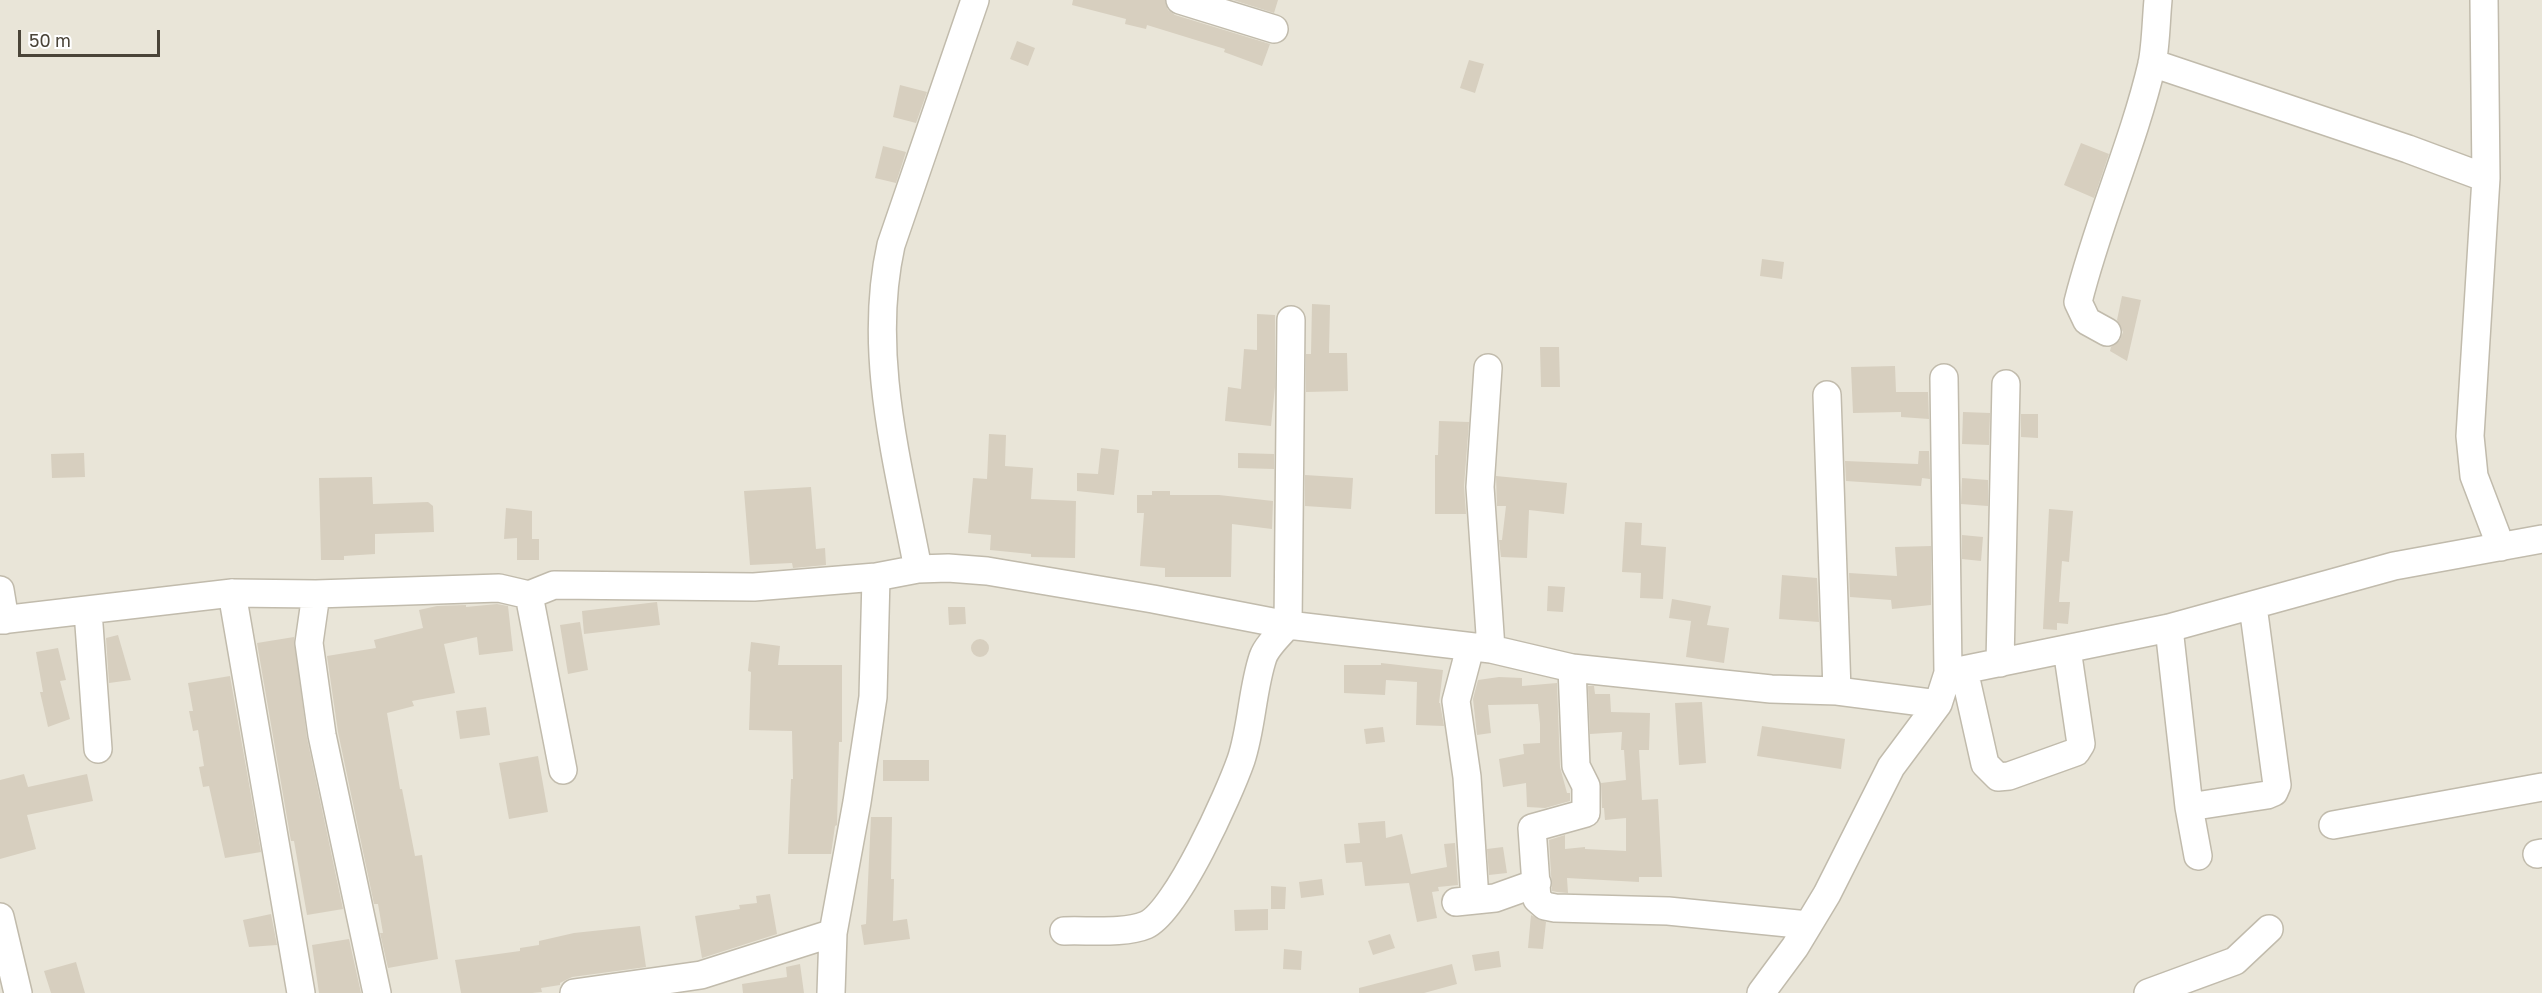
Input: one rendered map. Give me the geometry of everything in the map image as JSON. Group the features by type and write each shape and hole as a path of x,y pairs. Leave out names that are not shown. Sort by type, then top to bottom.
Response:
{"street":[{"path":"918,569 885,395 882,310 884,281 891,245 975,0"},
{"path":"1180,0 1241,9 1274,29"},
{"path":"2107,332 2087,321 2078,302 2092,250 2120,173 2152,63 2158,0"},
{"path":"2484,0 2486,178 2470,436 2474,476 2501,546"},
{"path":"2152,63 2486,178"},
{"path":"1064,931 1132,929 1147,925 1160,916 1171,901 1216,821 1241,759 1263,655 1288,625 1291,320"},
{"path":"1488,368 1480,486 1480,648 1456,701 1467,777 1466,901 1495,898 1537,883"},
{"path":"1944,378 1956,672 1985,764 1998,777 2009,776 2076,752 2081,744 2067,649"},
{"path":"2000,663 2006,384"},
{"path":"1827,395 1837,691"},
{"path":"1761,993 1795,947 1827,894 1891,767 1938,704 1956,672 2169,628 2394,566 2542,539"},
{"path":"0,590 2,620 232,593 316,594 499,588 529,595 554,585 754,587 876,577 918,569 948,568 987,571 1154,599 1288,625 1480,648 1572,668 1771,689 1837,691 1938,704"},
{"path":"831,993 832,933 857,802 873,697 876,577"},
{"path":"232,593 301,993"},
{"path":"316,594 309,643 322,735 376,993"},
{"path":"529,595 563,770"},
{"path":"2189,807 2267,795 2274,792 2277,785 2253,606"},
{"path":"88,611 98,749"},
{"path":"2169,628 2189,807 2198,856"},
{"path":"1572,668 1576,766 1586,786 1586,813 1532,828 1537,899 1545,906 1555,908 1668,911 1808,925"},
{"path":"2333,825 2542,787"},
{"path":"0,917 18,993"},
{"path":"2148,993 2235,961 2269,929"},
{"path":"574,993 701,975 832,933"}],"shaded area":[{"path":"0,0 2542,0 2542,993 0,993"}],"building":[{"path":"1073,0 1165,0 1168,10 1175,15 1270,44 1262,66 1224,52 1225,49 1147,25 1146,29 1125,24 1126,19 1072,5"},
{"path":"1233,0 1278,0 1274,13"},
{"path":"1017,41 1035,48 1028,66 1010,59"},
{"path":"1469,60 1484,64 1475,93 1460,88"},
{"path":"900,85 927,92 916,123 893,117"},
{"path":"2081,143 2109,154 2094,198 2064,185"},
{"path":"883,146 906,152 896,183 875,178"},
{"path":"1762,259 1784,262 1782,279 1760,276"},
{"path":"2122,296 2141,300 2127,361 2110,351 2111,347 2120,340 2123,332 2117,320"},
{"path":"1312,304 1330,305 1329,353 1347,353 1348,391 1306,392 1306,354 1311,354"},
{"path":"1257,314 1275,315 1275,387 1271,426 1225,421 1228,387 1241,389 1244,349 1257,350"},
{"path":"1540,347 1559,347 1560,387 1541,387"},
{"path":"1895,366 1896,392 1928,392 1929,419 1901,417 1901,412 1853,413 1851,367"},
{"path":"1963,412 1990,413 1989,445 1962,444"},
{"path":"2021,414 2038,414 2038,438 2021,437"},
{"path":"1439,421 1469,422 1464,486 1466,514 1435,514 1435,455 1438,455"},
{"path":"989,434 1006,435 1005,466 1033,468 1031,499 1076,501 1075,558 1031,557 1031,554 990,550 991,535 968,533 973,478 987,479"},
{"path":"1101,448 1119,450 1114,495 1077,491 1077,473 1098,474"},
{"path":"1919,451 1929,451 1930,479 1922,478 1921,486 1846,481 1845,461 1918,464"},
{"path":"84,453 85,477 52,478 51,454"},
{"path":"1238,453 1274,454 1274,469 1238,468"},
{"path":"1305,475 1353,478 1351,509 1305,506"},
{"path":"1496,476 1567,483 1564,514 1529,510 1527,558 1501,557 1499,540 1502,540 1506,506 1497,506"},
{"path":"372,477 373,504 428,502 433,506 434,532 375,534 375,554 344,556 344,560 321,560 319,478"},
{"path":"1962,478 1988,480 1988,506 1961,504"},
{"path":"811,487 816,549 825,548 826,565 793,568 792,563 750,565 744,491"},
{"path":"1152,491 1170,491 1170,495 1219,495 1273,501 1272,529 1232,524 1231,577 1165,577 1165,568 1140,566 1144,513 1137,513 1137,495 1152,495"},
{"path":"506,508 532,511 532,539 539,539 539,560 517,560 517,538 504,539"},
{"path":"2049,509 2073,511 2069,562 2062,561 2059,602 2070,602 2068,624 2057,623 2057,630 2043,629"},
{"path":"1625,522 1642,523 1641,545 1666,547 1663,599 1640,598 1641,573 1622,572"},
{"path":"1962,535 1983,537 1981,561 1962,559"},
{"path":"1931,546 1931,605 1892,609 1891,600 1850,597 1849,573 1897,576 1895,547"},
{"path":"1782,575 1817,578 1819,622 1779,619"},
{"path":"1548,586 1565,587 1563,612 1547,611"},
{"path":"1672,599 1711,606 1707,625 1729,628 1724,663 1686,657 1691,621 1669,618"},
{"path":"657,602 660,625 584,634 582,611"},
{"path":"497,604 508,606 513,651 479,655 477,637 444,644 455,693 412,701 414,706 387,713 400,789 402,789 415,856 422,855 438,959 388,968 380,933 383,933 378,904 374,904 338,732 327,656 376,648 374,640 423,628 419,610 437,606 466,605 466,607"},
{"path":"948,607 965,607 966,624 949,625"},
{"path":"580,622 588,670 568,674 560,625"},
{"path":"118,635 131,680 109,683 106,638"},
{"path":"294,637 307,738 343,909 307,915 294,841 291,841 257,643"},
{"path":"976,639 984,639 989,644 987,655 976,657 971,652 971,644"},
{"path":"751,642 780,646 778,665 842,665 842,742 839,742 837,825 831,854 788,854 791,779 793,779 792,731 749,730 751,672 748,671"},
{"path":"58,648 66,680 60,681 70,719 48,727 40,692 43,692 36,652"},
{"path":"1381,663 1443,670 1439,703 1444,726 1416,725 1417,682 1386,680 1385,695 1344,693 1344,665 1381,665"},
{"path":"230,676 261,852 225,858 209,786 203,787 199,767 204,766 198,730 193,731 189,711 193,711 188,683"},
{"path":"1499,677 1522,678 1522,686 1557,683 1560,767 1567,793 1570,793 1570,801 1545,808 1527,807 1526,783 1503,787 1499,759 1524,754 1523,744 1540,743 1540,724 1538,704 1488,705 1491,733 1477,735 1473,699 1478,680"},
{"path":"1588,686 1594,686 1595,694 1610,694 1611,712 1650,713 1649,750 1639,750 1642,800 1658,799 1662,877 1639,877 1639,882 1567,878 1568,893 1557,892 1552,891 1549,840 1565,835 1565,849 1585,847 1585,849 1626,851 1626,818 1605,820 1601,783 1626,780 1624,750 1621,750 1622,732 1590,734"},
{"path":"1702,702 1706,763 1679,765 1675,703"},
{"path":"486,707 490,735 460,739 456,711"},
{"path":"1762,726 1845,739 1841,769 1757,756"},
{"path":"1383,727 1385,742 1366,744 1364,729"},
{"path":"538,756 548,812 509,819 499,763"},
{"path":"883,760 929,760 929,781 883,781"},
{"path":"24,774 28,787 87,774 93,801 27,815 36,849 0,859 0,780"},
{"path":"871,817 892,817 893,921 907,919 910,939 864,945 861,925 866,924"},
{"path":"1385,821 1386,838 1402,834 1411,874 1447,867 1444,844 1455,843 1458,885 1438,887 1439,891 1432,892 1437,918 1417,922 1409,883 1365,886 1362,862 1346,863 1344,844 1360,843 1358,823"},
{"path":"1503,847 1507,873 1489,875 1487,849"},
{"path":"1322,879 1324,895 1301,898 1299,882"},
{"path":"1271,886 1286,887 1285,909 1271,909"},
{"path":"770,894 777,934 702,958 695,916 740,909 739,905 757,903 756,896"},
{"path":"1268,909 1268,930 1235,931 1234,910"},
{"path":"271,914 277,945 249,947 243,920"},
{"path":"1531,915 1546,922 1543,949 1528,948"},
{"path":"640,926 646,967 572,977 560,985 541,988 542,992 461,993 455,960 520,951 520,948 539,945 539,941 574,933"},
{"path":"1390,934 1395,948 1373,955 1368,941"},
{"path":"349,939 361,993 319,993 312,945"},
{"path":"1284,949 1302,951 1301,970 1283,969"},
{"path":"1499,951 1501,967 1475,971 1472,955"},
{"path":"76,962 85,993 51,993 44,971"},
{"path":"800,964 804,993 743,993 742,984 787,977 786,967"},
{"path":"1452,964 1457,984 1424,993 1359,993 1359,988"}]}
